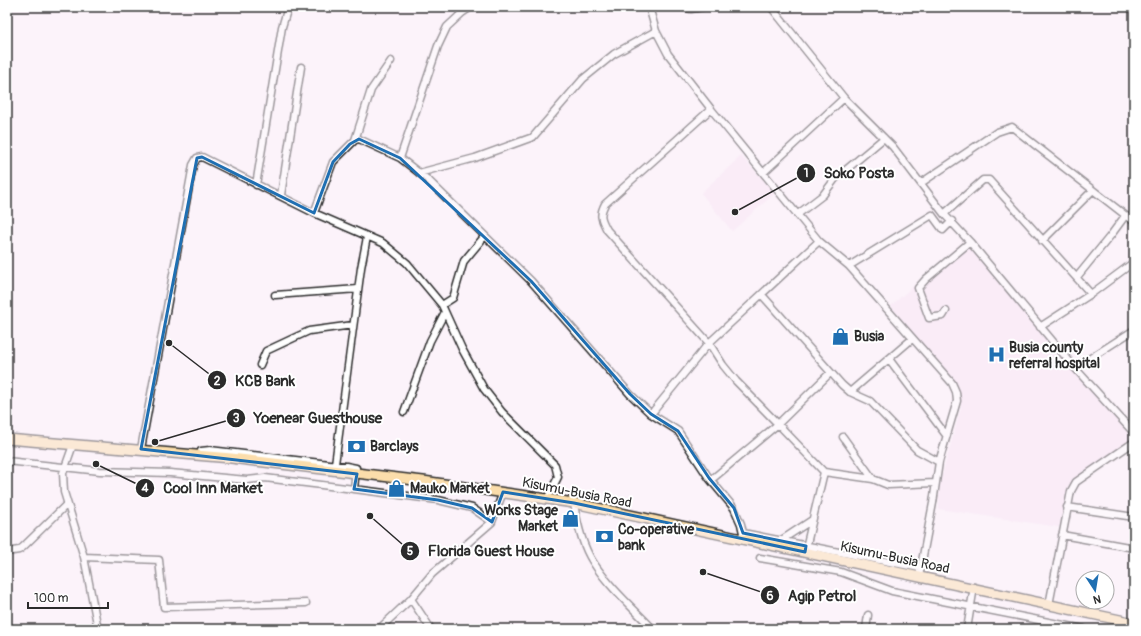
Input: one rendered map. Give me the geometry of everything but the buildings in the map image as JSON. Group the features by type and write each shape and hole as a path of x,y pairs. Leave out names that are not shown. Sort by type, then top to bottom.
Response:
{"highway":[{"name":"Kisumu-Busia Road","path":"7,439 200,455 503,492 574,503 920,572 1049,605 1134,623"}],"street":[{"path":"256,185 282,27 288,7"},
{"path":"400,158 441,40 448,27 462,13 471,7"},
{"path":"649,7 656,31 668,54 711,109 819,241 848,266 952,383 956,392 957,401 938,462 920,572"},
{"path":"681,7 691,9 703,7"},
{"path":"771,7 844,98 884,138 944,214 970,242 1075,368 1134,433"},
{"path":"419,173 475,158 533,137 583,79 614,54 656,31"},
{"path":"314,213 333,162 355,140 371,90 391,61"},
{"path":"281,195 301,67"},
{"path":"764,172 844,98"},
{"path":"711,109 605,204 600,213 601,220 606,230 709,343 723,365 736,381 824,472 873,479 888,485 935,483"},
{"path":"921,183 998,132 1012,127 1092,191 1134,222"},
{"path":"798,214 823,195 835,179 884,138"},
{"path":"355,140 359,139 400,158 419,173 531,281 630,394 651,414 678,431 711,480 734,508 742,536 780,541 805,549 824,472"},
{"path":"141,449 187,196 196,158 202,157 256,185 281,195 314,213 383,243 407,263 442,306 462,349 484,389 507,418 555,465 558,477 547,499"},
{"path":"944,214 987,179 1042,241 1078,277 1091,294"},
{"path":"1042,241 1092,191"},
{"path":"848,266 932,215 943,230 952,221"},
{"path":"1078,277 1125,216"},
{"path":"335,464 358,289 367,237"},
{"path":"442,306 453,298 464,261 484,237"},
{"path":"651,414 709,343 819,241"},
{"path":"946,311 943,316 929,318 918,288 926,279 970,242"},
{"path":"1040,327 1091,294 1134,262"},
{"path":"275,295 358,289"},
{"path":"762,295 830,373 850,392 870,401 917,450 938,462"},
{"path":"404,412 430,341 445,312"},
{"path":"260,365 266,351 309,331 353,326"},
{"path":"1075,368 1134,330"},
{"path":"850,392 912,339"},
{"path":"889,359 946,435"},
{"path":"711,480 778,424 830,373"},
{"path":"842,438 873,479"},
{"path":"1049,605 1071,491 1076,482 1134,442"},
{"path":"73,445 64,468 65,498 84,557 98,629"},
{"path":"200,455 201,452 210,450 335,464 356,468 357,474 354,489"},
{"path":"7,461 124,473 170,473 247,480 265,478 354,489 438,500 472,508 492,522"},
{"path":"379,629 387,626 432,574 492,522 503,492"},
{"path":"574,503 578,526 593,562 615,589 653,629"},
{"path":"7,552 19,550 23,547 65,506"},
{"path":"1067,507 1134,517"},
{"path":"780,541 812,520"},
{"path":"1062,535 1134,548"},
{"path":"84,557 159,560 164,607 306,603"},
{"path":"760,558 841,572 892,591 1084,629"},
{"path":"967,629 974,587"},
{"path":"411,599 431,629"},
{"path":"866,629 868,615"}],"highlighted area":[{"path":"359,139 400,158 531,281 630,394 651,414 678,431 709,478 734,508 743,533 806,546 805,552 574,503 503,492 492,522 472,508 438,500 354,489 357,474 141,449 197,158 202,157 314,213 333,162 350,144"}],"shaded area":[{"path":"741,156 775,193 732,231 701,193"},
{"name":"Busia county referral hospital","path":"964,241 1133,439 1072,481 1067,488 1059,527 939,509 940,483 961,408 960,391 891,306"}],"place":[{"name":"Soko Posta","path":"735,212"},
{"name":"Busia","path":"841,336"},
{"name":"KCB Bank","path":"169,343"},
{"name":"Busia county referral hospital","path":"996,355"},
{"name":"Yoenear Guesthouse","path":"155,442"},
{"name":"Barclays","path":"357,446"},
{"name":"Cool Inn Market","path":"96,464"},
{"name":"Mauko Market","path":"397,488"},
{"name":"Florida Guest House","path":"370,516"},
{"name":"Works Stage Market","path":"571,518"},
{"name":"Co-operative bank","path":"605,537"},
{"name":"Agip Petrol","path":"703,572"}]}
